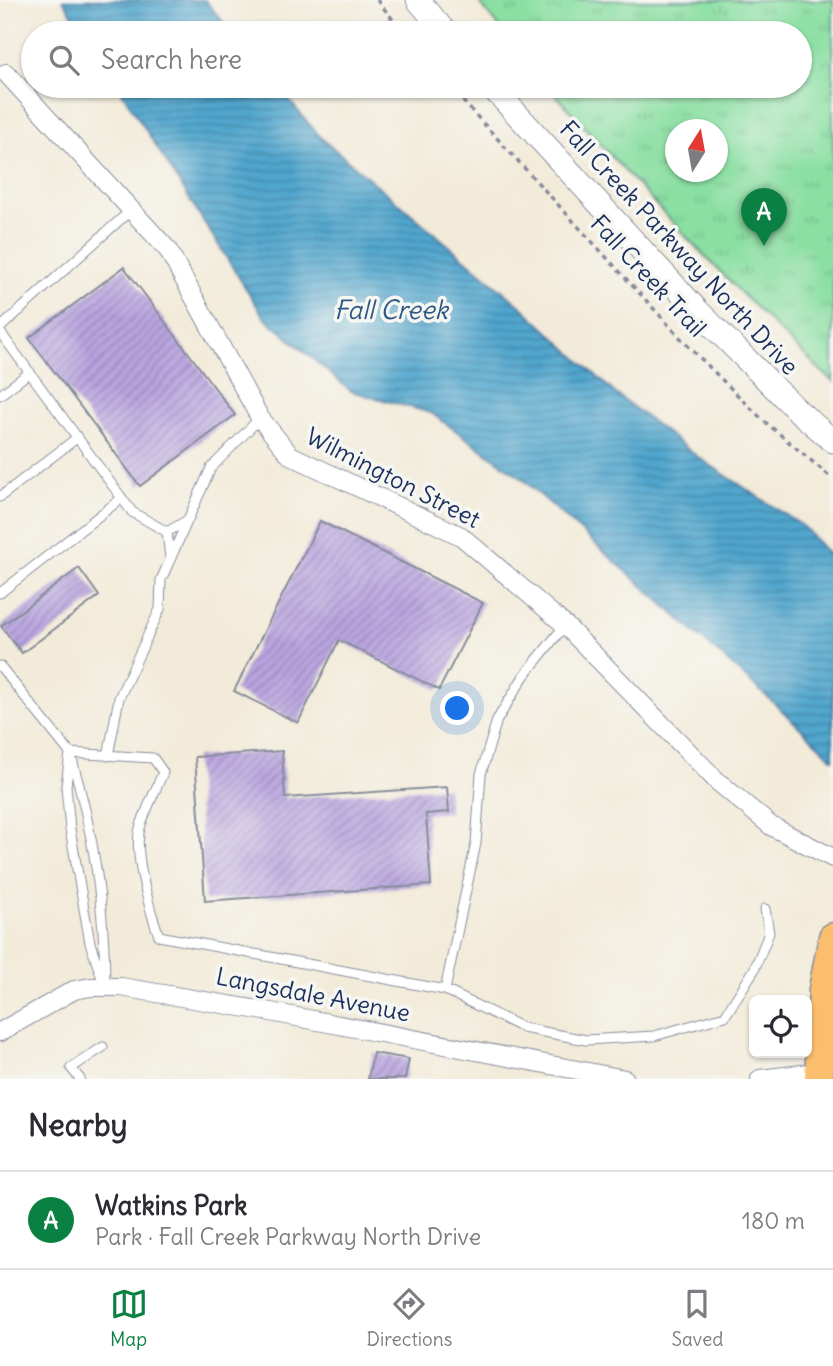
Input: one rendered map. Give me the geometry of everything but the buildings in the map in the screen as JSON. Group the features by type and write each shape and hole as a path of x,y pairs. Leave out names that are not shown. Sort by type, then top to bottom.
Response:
{"main road":[{"path":"819,1076 823,989 833,937"}],"street":[{"path":"418,0 436,21"},
{"name":"Wilmington Street","path":"3,75 21,94"},
{"name":"Wilmington Street","path":"25,98 167,250 260,418 290,455 461,536 565,625 717,781 771,826 833,858"},
{"name":"Fall Creek Parkway North Drive","path":"503,98 697,310 797,410 833,441"},
{"name":"Langsdale Avenue","path":"0,1032 74,990 106,987 147,990 625,1079"},
{"path":"760,1079 819,1076"}],"lane":[{"path":"131,210 0,330 132,512 167,532"},
{"path":"0,395 30,372"},
{"path":"107,756 119,698 160,609 161,580 211,468 260,418"},
{"path":"0,497 78,437"},
{"path":"0,593 122,498"},
{"path":"167,532 188,520"},
{"path":"167,532 170,560"},
{"path":"445,990 476,843 481,774 497,720 524,676 565,625"},
{"path":"0,666 70,753 91,837 105,944 106,987"},
{"path":"70,753 152,758 163,772 139,832 139,858 159,936 445,990 523,1028 586,1040 654,1036 725,1016 754,970 769,933 765,908"},
{"path":"70,753 66,786 70,829 90,943 106,987"},
{"path":"80,1079 71,1069 103,1047"}],"path":[{"path":"377,0 394,21"},
{"name":"Fall Creek Trail","path":"460,98 688,346 764,421 833,479"}],"green space":[{"path":"477,0 833,0 833,382 687,238 559,98 812,98 812,21 494,21"}],"water":[{"path":"63,0 205,0 222,21 76,21"},
{"name":"Fall Creek","path":"126,98 287,98 320,137 523,308 616,394 698,457 804,527 833,560 833,759 519,476 431,413 351,391 264,317"}],"place":[{"name":"Watkins Park","path":"764,246"}]}
